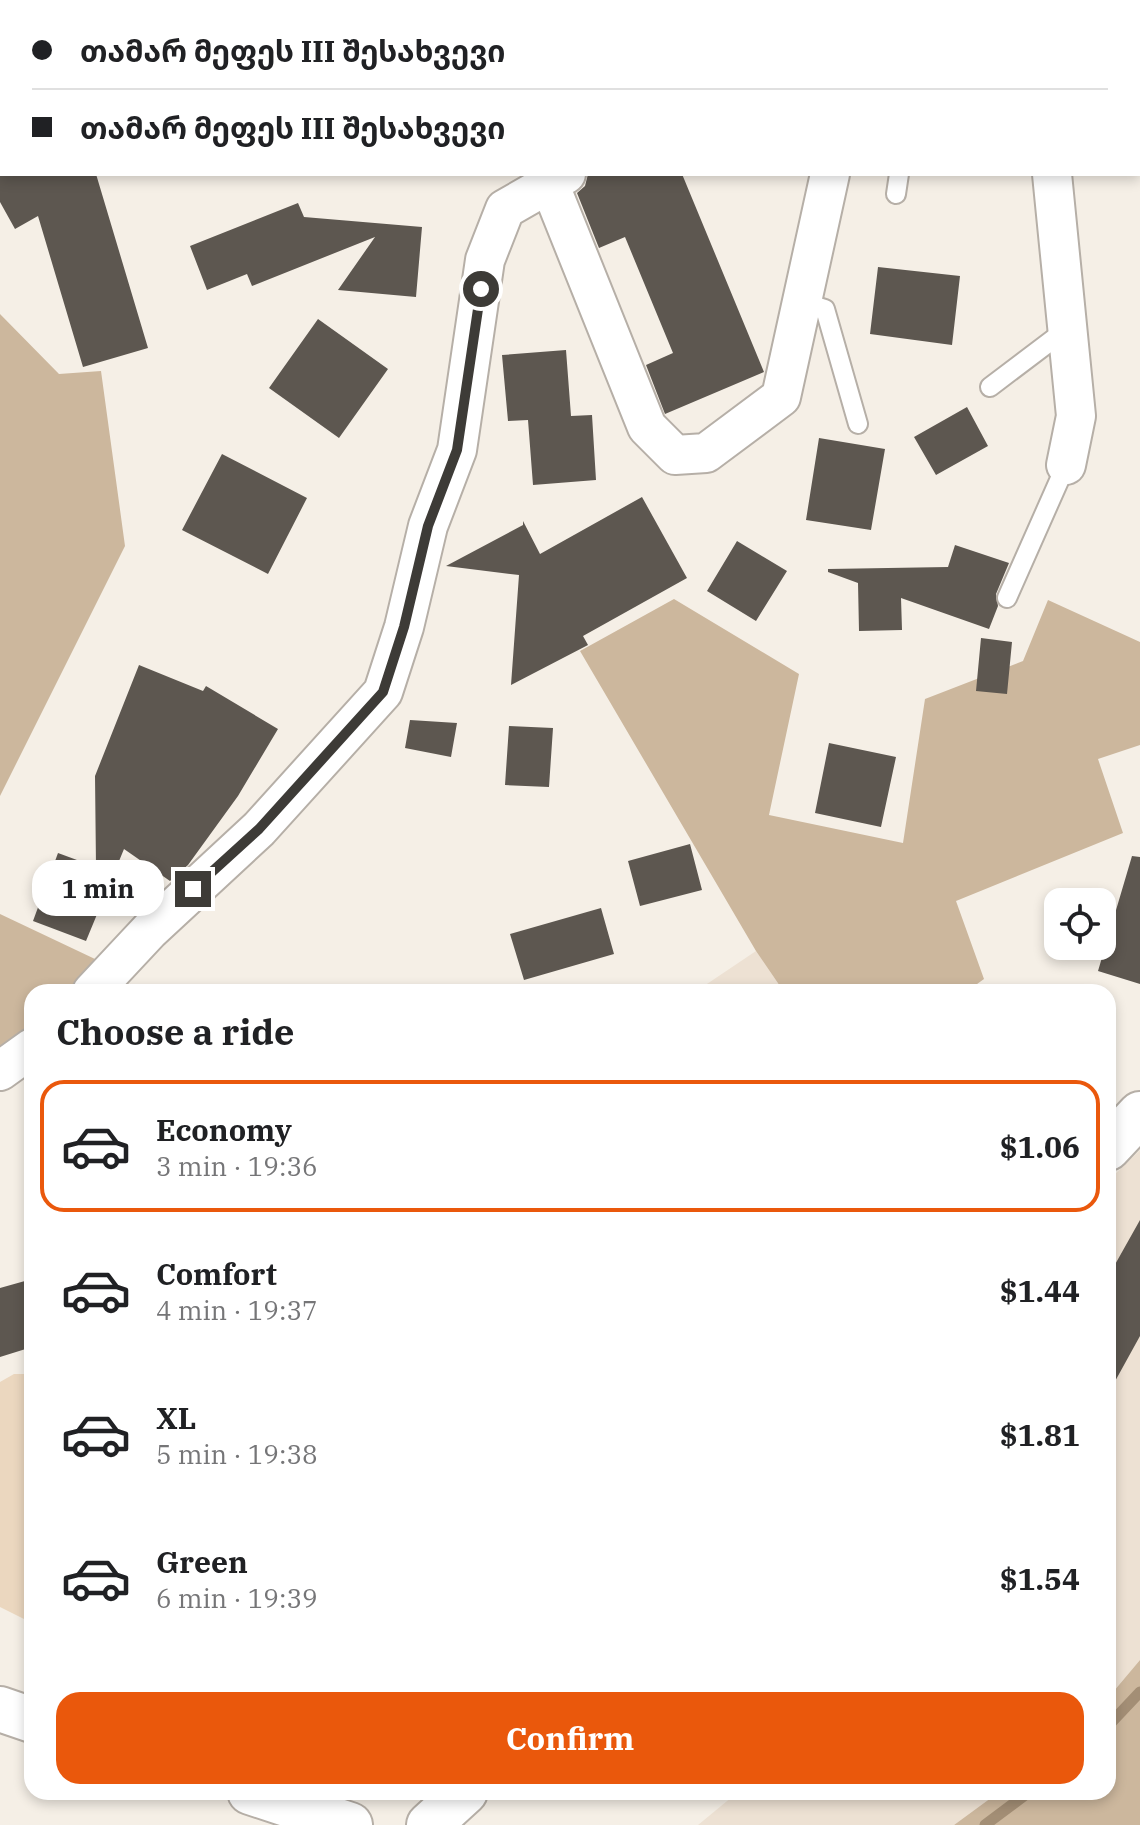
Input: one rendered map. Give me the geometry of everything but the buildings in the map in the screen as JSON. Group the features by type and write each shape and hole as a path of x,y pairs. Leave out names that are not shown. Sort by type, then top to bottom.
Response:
{"main road":[{"path":"1116,1140 1140,1114"},
{"path":"0,1709 24,1717"},
{"path":"274,1800 350,1825"},
{"path":"429,1825 456,1800"}],"street":[{"path":"99,984 150,930 259,829 383,692 404,627 428,526 457,450 485,260 505,209 558,178 647,427 675,455 706,453 781,397 830,176"},
{"path":"1052,176 1076,416 1066,465"},
{"path":"0,1071 24,1054"}],"lane":[{"path":"896,194 899,176"},
{"path":"803,302 825,309 858,424"},
{"path":"990,387 1068,328"},
{"path":"1007,598 1066,465"}],"shaded area":[{"path":"0,314 59,374 101,371 125,546 0,796"},
{"path":"674,599 799,674 769,815 903,843 925,699 1023,661 1048,600 1140,642 1140,745 1098,759 1123,833 956,901 984,979 977,984 779,984 756,951 580,651"},
{"path":"0,914 114,968 99,984 24,984 24,1054 0,1071"},
{"path":"756,951 779,984 707,984"},
{"path":"1140,1150 1140,1660 1116,1688 1116,1173"},
{"path":"14,1374 24,1374 24,1619 0,1607 0,1382"},
{"path":"1140,1660 1140,1825 954,1825 988,1800 1116,1800 1116,1688"},
{"path":"728,1800 988,1800 954,1825 698,1825"}],"waterway":[{"path":"1116,1718 1140,1692"},
{"path":"985,1825 1018,1800"}],"route":[{"path":"193,889 259,829 383,692 404,627 428,526 457,450 481,289"}]}
